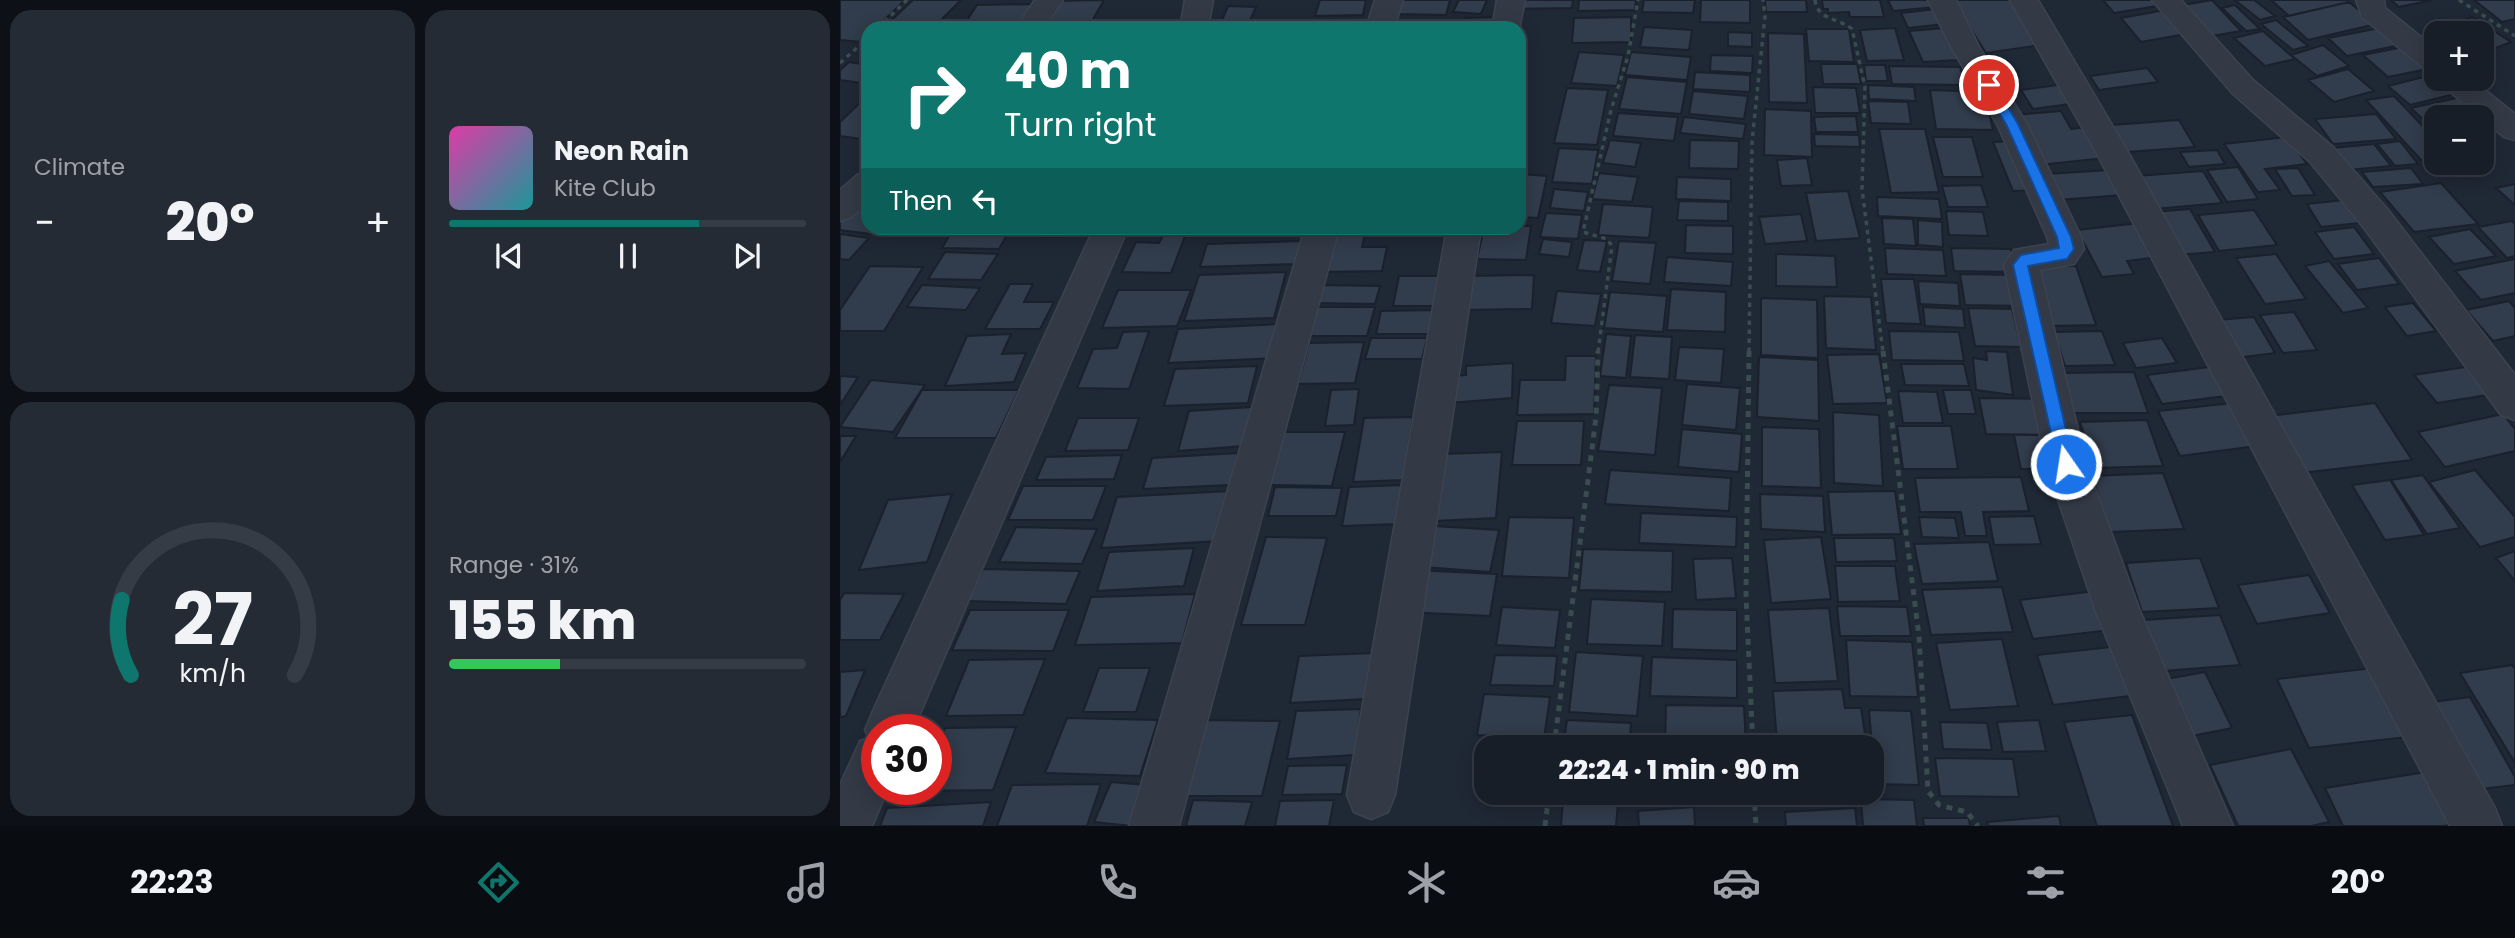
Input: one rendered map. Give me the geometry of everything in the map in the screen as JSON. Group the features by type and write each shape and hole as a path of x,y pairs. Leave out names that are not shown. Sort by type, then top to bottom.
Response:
{"street":[{"path":"1035,21 1049,0"},
{"path":"1195,21 1199,0"},
{"path":"1382,21 1389,0"},
{"path":"1507,21 1511,0"},
{"path":"1942,0 1965,47 2012,124 2064,237 2067,249 2062,255 2026,259 2021,265 2066,464 2118,612 2208,826"},
{"path":"2024,0 2119,164 2477,826"},
{"path":"2166,0 2243,87 2322,156 2376,219 2515,404"},
{"path":"2370,0 2372,11 2424,54"},
{"path":"2468,91 2515,130"},
{"path":"840,209 861,190"},
{"path":"896,714 1108,235"},
{"path":"1154,826 1319,235"},
{"path":"1371,795 1463,235"},
{"path":"847,826 861,794"}],"path":[{"path":"885,21 907,0"},
{"path":"1556,735 1596,418 1600,332 1612,246 1607,239 1583,232 1611,110 1628,56 1638,0"},
{"path":"1752,735 1746,596 1752,142 1765,16 1763,0"},
{"path":"1815,0 1816,9 1822,15 1845,23 1852,29 1865,87 1862,189 1919,636 1928,790 1933,800 1942,808 1967,812 1978,826"},
{"path":"2459,0 2515,36"},
{"path":"840,63 861,44"},
{"path":"1545,826 1548,805"},
{"path":"1755,805 1756,826"}],"building":[{"path":"840,0 905,0 883,21 861,21 861,42 840,40"},
{"path":"913,0 961,0 940,21 890,21"},
{"path":"1104,0 1092,21 1041,21 1053,1"},
{"path":"1320,0 1366,0 1363,15 1315,16"},
{"path":"1399,0 1450,0 1446,15 1395,14"},
{"path":"1459,0 1487,0 1481,14 1453,12"},
{"path":"1517,0 1573,0 1572,8 1516,9"},
{"path":"1579,0 1636,0 1635,10 1578,11"},
{"path":"1644,0 1695,0 1693,13 1642,12"},
{"path":"1701,0 1750,0 1750,23 1700,22"},
{"path":"1765,0 1806,0 1807,12 1766,12"},
{"path":"1822,0 1880,0 1884,17 1850,17 1849,12 1828,13 1828,9 1823,9"},
{"path":"1888,0 1934,0 1937,7 1893,11"},
{"path":"1952,0 2016,0 2047,44 1986,53"},
{"path":"2103,0 2159,0 2164,5 2114,13"},
{"path":"2212,0 2241,31 2206,37 2177,6"},
{"path":"2235,0 2254,0 2275,16 2260,20"},
{"path":"2271,0 2347,0 2349,2 2289,16"},
{"path":"2391,0 2432,0 2399,7"},
{"path":"2474,0 2515,0 2515,19 2502,22"},
{"path":"2349,2 2376,24 2308,40 2283,17"},
{"path":"1041,4 1031,21 967,21 977,5"},
{"path":"2235,5 2260,29 2246,31 2222,8"},
{"path":"1228,6 1256,7 1250,21 1222,21"},
{"path":"1937,9 1945,24 1908,28 1901,13"},
{"path":"2165,10 2186,34 2141,42 2121,18"},
{"path":"1501,17 1500,21 1464,21 1465,18"},
{"path":"1631,17 1631,42 1572,43 1574,18"},
{"path":"2472,17 2478,21 2462,21"},
{"path":"2276,20 2308,46 2293,50 2261,24"},
{"path":"1644,27 1692,30 1689,50 1640,47"},
{"path":"1895,28 1904,60 1867,61 1860,30"},
{"path":"1945,28 1959,60 1923,62 1909,31"},
{"path":"2380,28 2400,45 2347,56 2328,38"},
{"path":"1806,29 1849,29 1854,62 1809,61"},
{"path":"2263,31 2295,59 2265,66 2234,38"},
{"path":"2494,31 2511,42 2494,49"},
{"path":"1728,32 1752,33 1752,47 1728,46"},
{"path":"1768,33 1804,34 1807,103 1769,102"},
{"path":"2323,45 2349,66 2317,76 2291,55"},
{"path":"2403,47 2424,65 2424,70 2388,77 2363,55"},
{"path":"1579,52 1624,55 1617,86 1571,83"},
{"path":"1631,52 1691,57 1687,80 1625,75"},
{"path":"1711,55 1753,56 1752,73 1710,71"},
{"path":"849,62 861,64 861,83 840,80 840,70"},
{"path":"1821,64 1857,64 1861,84 1823,84"},
{"path":"1864,65 1885,65 1888,81 1866,81"},
{"path":"1889,66 1960,67 1965,85 1892,84"},
{"path":"2147,68 2158,82 2099,90 2090,76"},
{"path":"2348,69 2374,91 2334,102 2308,80"},
{"path":"1695,72 1750,75 1750,92 1693,89"},
{"path":"1627,77 1687,82 1681,114 1619,109"},
{"path":"2424,77 2424,91 2459,93 2410,105 2388,86"},
{"path":"2065,84 2078,103 2033,109 2021,90"},
{"path":"1868,85 1914,87 1916,101 1869,99"},
{"path":"1813,87 1856,88 1860,113 1815,113"},
{"path":"1567,88 1608,90 1597,145 1554,143"},
{"path":"1930,90 1985,92 1993,130 1936,129"},
{"path":"1693,91 1748,96 1744,119 1689,114"},
{"path":"2394,96 2424,127 2424,161 2422,161 2366,100"},
{"path":"2461,97 2471,105 2425,105"},
{"path":"1868,101 1908,102 1911,124 1871,123"},
{"path":"861,102 861,139 840,136 840,122"},
{"path":"2424,105 2424,120 2411,108"},
{"path":"1765,109 1811,111 1812,157 1764,155"},
{"path":"2061,111 2071,129 2088,127 2105,158 2039,165 2015,115"},
{"path":"1618,113 1678,117 1674,141 1613,136"},
{"path":"2376,114 2396,139 2333,144 2315,119"},
{"path":"1856,116 1858,132 1816,132 1814,117"},
{"path":"1684,117 1746,124 1743,139 1680,133"},
{"path":"2179,120 2195,147 2127,152 2112,125"},
{"path":"1879,129 1925,129 1939,192 1891,193"},
{"path":"1814,134 1859,135 1860,147 1815,146"},
{"path":"1933,137 1972,137 1983,177 1943,177"},
{"path":"2287,137 2307,164 2265,169 2280,190 2258,192 2224,144"},
{"path":"1610,140 1641,143 1635,167 1603,163"},
{"path":"1690,140 1739,141 1738,169 1689,168"},
{"path":"2019,141 2041,190 2013,191 1993,142"},
{"path":"2400,141 2418,164 2395,166 2377,144"},
{"path":"2374,144 2391,166 2349,170 2332,148"},
{"path":"1559,148 1598,150 1592,184 1552,182"},
{"path":"2217,150 2225,164 2189,167 2180,152"},
{"path":"1807,158 1812,185 1781,186 1777,160"},
{"path":"2238,167 2258,199 2227,202 2207,170"},
{"path":"2298,168 2315,195 2292,196 2275,169"},
{"path":"2411,168 2423,184 2373,187 2362,172"},
{"path":"2111,170 2123,195 2058,200 2046,174"},
{"path":"2203,171 2222,203 2154,209 2136,176"},
{"path":"1599,173 1638,177 1632,202 1592,199"},
{"path":"1526,174 1547,176 1538,218 1526,217"},
{"path":"1677,177 1731,179 1731,201 1676,199"},
{"path":"2441,183 2478,224 2414,232 2380,192"},
{"path":"2515,184 2515,205 2496,188"},
{"path":"1981,185 1988,207 1948,207 1942,186"},
{"path":"1554,189 1588,192 1584,211 1550,208"},
{"path":"1848,191 1860,238 1816,241 1806,193"},
{"path":"1877,197 1939,199 1942,219 1878,216"},
{"path":"2344,200 2360,223 2321,227 2307,204"},
{"path":"1679,201 1728,202 1728,221 1677,220"},
{"path":"1603,204 1653,207 1649,238 1598,235"},
{"path":"846,208 861,210 861,233 840,230 840,214"},
{"path":"2190,209 2215,252 2177,255 2153,212"},
{"path":"2254,210 2277,245 2219,251 2198,215"},
{"path":"1946,211 1983,212 1988,236 1949,235"},
{"path":"1546,213 1582,215 1578,239 1540,237"},
{"path":"1801,214 1807,241 1765,244 1759,217"},
{"path":"1882,218 1913,219 1916,246 1884,244"},
{"path":"1918,220 1942,222 1943,247 1918,245"},
{"path":"2512,221 2515,224 2515,256 2507,258 2478,227"},
{"path":"2139,223 2159,257 2127,261 2134,274 2102,277 2077,230"},
{"path":"1686,225 1733,226 1733,254 1685,253"},
{"path":"1526,226 1531,226 1526,260 1477,259 1482,235 1526,235"},
{"path":"2354,227 2374,254 2334,259 2315,232"},
{"path":"2470,229 2496,256 2454,264 2429,237"},
{"path":"840,234 869,238 849,260 840,259"},
{"path":"950,235 1007,235 999,249 942,248"},
{"path":"1044,235 1089,235 1043,237"},
{"path":"1163,235 1185,235 1171,273 1122,272 1136,242 1159,243"},
{"path":"1331,235 1365,235 1362,247 1387,247 1382,271 1321,272"},
{"path":"1543,239 1572,242 1569,257 1539,254"},
{"path":"1584,240 1607,241 1600,272 1577,270"},
{"path":"1302,241 1296,264 1200,267 1207,244"},
{"path":"1619,241 1656,243 1650,284 1612,281"},
{"path":"1885,248 1943,250 1946,276 1887,274"},
{"path":"1951,248 2011,249 2016,272 1954,271"},
{"path":"945,252 998,254 981,280 928,279"},
{"path":"1776,254 1835,256 1837,287 1776,286"},
{"path":"2276,254 2306,299 2265,304 2236,258"},
{"path":"1667,257 1733,262 1731,286 1664,282"},
{"path":"2379,258 2399,284 2357,290 2338,264"},
{"path":"2515,259 2515,293 2481,300 2455,271"},
{"path":"2329,261 2368,308 2343,313 2305,266"},
{"path":"870,266 923,267 884,331 840,331 840,310"},
{"path":"2031,266 2076,266 2096,325 2049,326"},
{"path":"1286,272 1274,318 1184,321 1199,275"},
{"path":"1960,274 2018,275 2025,306 1965,305"},
{"path":"1534,275 1532,309 1461,310 1467,276"},
{"path":"1399,276 1444,276 1438,306 1393,306"},
{"path":"1881,279 1914,279 1921,324 1886,323"},
{"path":"1918,281 1958,283 1960,306 1920,304"},
{"path":"1010,284 1033,284 1024,302 1054,302 1040,329 985,329"},
{"path":"922,285 980,288 966,310 907,307"},
{"path":"1318,285 1380,286 1375,304 1313,303"},
{"path":"1671,289 1726,292 1725,332 1667,330"},
{"path":"1118,290 1191,290 1177,326 1102,328"},
{"path":"1557,291 1601,294 1595,326 1551,323"},
{"path":"1610,292 1667,296 1663,332 1604,328"},
{"path":"1824,296 1871,297 1876,350 1826,348"},
{"path":"1761,298 1817,300 1818,358 1761,355"},
{"path":"2509,301 2515,308 2515,336 2493,341 2466,310"},
{"path":"2413,303 2436,331 2407,336 2385,307"},
{"path":"1313,307 1375,307 1367,336 1304,336"},
{"path":"1923,307 1963,309 1965,328 1925,326"},
{"path":"1968,308 2012,309 2021,347 1975,346"},
{"path":"1437,310 1433,334 1376,334 1381,311"},
{"path":"2294,312 2317,350 2283,353 2260,315"},
{"path":"2254,317 2275,353 2236,358 2216,320"},
{"path":"1282,324 1275,358 1168,363 1178,329"},
{"path":"1149,331 1129,389 1077,388 1093,349 1117,348 1123,332"},
{"path":"1889,331 1959,332 1964,361 1892,360"},
{"path":"2102,331 2115,365 2065,366 2054,332"},
{"path":"1011,334 1002,354 1026,353 1014,382 945,386 967,336"},
{"path":"1606,334 1631,336 1626,378 1600,376"},
{"path":"1635,335 1672,337 1669,379 1630,377"},
{"path":"1371,338 1427,338 1422,359 1365,359"},
{"path":"2162,338 2177,363 2136,368 2123,343"},
{"path":"1364,342 1355,383 1298,384 1309,343"},
{"path":"1679,347 1724,349 1721,383 1675,380"},
{"path":"1986,351 2007,352 2013,395 1976,390 1973,358 1987,360"},
{"path":"1879,354 1887,403 1833,404 1827,355"},
{"path":"1566,356 1596,356 1594,414 1517,415 1520,380 1565,380"},
{"path":"1759,357 1818,360 1819,421 1757,417"},
{"path":"1513,363 1512,398 1449,403 1451,376 1466,375 1466,366"},
{"path":"1901,364 1964,364 1969,386 1905,385"},
{"path":"1257,366 1248,403 1164,406 1175,369"},
{"path":"2209,367 2226,396 2162,404 2147,375"},
{"path":"2465,367 2488,395 2437,403 2414,375"},
{"path":"2134,372 2148,413 2073,413 2062,373"},
{"path":"840,376 858,377 840,405"},
{"path":"871,380 925,385 893,432 840,427"},
{"path":"1687,384 1740,388 1736,430 1682,425"},
{"path":"1609,385 1662,388 1655,455 1598,451"},
{"path":"1359,389 1354,425 1325,426 1331,390"},
{"path":"922,390 1019,390 996,438 895,438"},
{"path":"1943,390 1971,390 1976,414 1948,414"},
{"path":"1898,391 1937,392 1943,423 1903,423"},
{"path":"1979,398 2047,399 2055,435 1986,434"},
{"path":"2233,403 2257,446 2180,456 2158,411"},
{"path":"2375,403 2412,460 2301,473 2269,416"},
{"path":"1253,407 1245,446 1178,451 1189,411"},
{"path":"1833,412 1879,415 1883,486 1834,483"},
{"path":"2503,414 2515,429 2515,451 2445,467 2418,432"},
{"path":"1413,417 1403,480 1353,482 1364,418"},
{"path":"1078,418 1139,418 1128,450 1065,451"},
{"path":"2147,420 2163,466 2094,468 2080,422"},
{"path":"1517,421 1584,421 1581,465 1512,465"},
{"path":"1897,426 1951,426 1958,469 1903,469"},
{"path":"1762,427 1819,429 1821,488 1762,486"},
{"path":"1682,429 1742,434 1739,472 1678,467"},
{"path":"1283,432 1345,432 1332,486 1268,485"},
{"path":"2014,435 2055,435 2063,469 2021,469"},
{"path":"840,436 856,436 840,462"},
{"path":"1502,452 1496,518 1435,521 1443,454"},
{"path":"1238,453 1230,485 1143,489 1152,458"},
{"path":"1122,455 1114,479 1036,480 1046,457"},
{"path":"1610,470 1731,478 1729,511 1605,504"},
{"path":"2475,470 2515,517 2515,537 2480,547 2429,482"},
{"path":"2163,473 2184,529 2110,532 2092,476"},
{"path":"2423,475 2460,528 2427,534 2391,480"},
{"path":"2021,477 2029,511 1983,512 1987,536 1965,536 1961,512 1920,512 1915,478"},
{"path":"2390,480 2424,535 2385,540 2352,485"},
{"path":"1403,485 1398,524 1342,526 1349,487"},
{"path":"1023,486 1106,486 1093,520 1008,520"},
{"path":"1275,487 1342,488 1336,516 1268,516"},
{"path":"1230,491 1218,541 1101,548 1117,497"},
{"path":"1895,491 1901,534 1832,535 1828,492"},
{"path":"952,494 927,562 859,570 888,500"},
{"path":"1760,494 1823,496 1825,532 1761,529"},
{"path":"1641,513 1737,517 1736,547 1639,543"},
{"path":"2034,516 2041,544 1994,545 1989,517"},
{"path":"1509,517 1574,518 1569,578 1502,576"},
{"path":"1919,517 1955,518 1959,538 1922,537"},
{"path":"1434,526 1499,530 1490,572 1423,567"},
{"path":"1016,527 1097,529 1082,564 999,562"},
{"path":"1266,537 1327,538 1305,625 1241,625"},
{"path":"1821,537 1831,599 1771,603 1764,540"},
{"path":"1834,538 1894,538 1897,561 1836,562"},
{"path":"1989,542 1998,581 1922,584 1914,544"},
{"path":"1194,548 1184,586 1097,591 1109,552"},
{"path":"1583,549 1673,551 1672,592 1579,590"},
{"path":"2515,551 2515,581 2496,558"},
{"path":"1732,558 1736,598 1696,600 1693,559"},
{"path":"2200,558 2219,608 2142,612 2126,563"},
{"path":"1835,566 1895,566 1900,601 1838,602"},
{"path":"983,569 1080,571 1066,604 967,601"},
{"path":"1414,570 1497,574 1490,616 1405,612"},
{"path":"2309,575 2330,613 2257,624 2238,585"},
{"path":"2002,587 2013,632 1931,635 1922,590"},
{"path":"2096,591 2111,630 2033,639 2020,600"},
{"path":"844,593 904,594 880,640 840,640 840,600"},
{"path":"1195,594 1182,643 1075,645 1091,597"},
{"path":"1591,599 1665,602 1662,646 1587,644"},
{"path":"1837,606 1907,607 1911,636 1840,636"},
{"path":"1502,607 1560,610 1555,648 1496,645"},
{"path":"1829,608 1838,681 1775,683 1768,610"},
{"path":"1673,609 1737,610 1737,651 1672,649"},
{"path":"970,610 1069,610 1053,651 952,650"},
{"path":"2220,615 2240,665 2163,671 2144,620"},
{"path":"2002,639 2018,706 1950,710 1936,643"},
{"path":"1846,640 1912,642 1918,697 1850,696"},
{"path":"2111,647 2130,696 2053,705 2037,655"},
{"path":"1576,652 1643,656 1637,716 1569,712"},
{"path":"1374,653 1367,699 1290,703 1299,656"},
{"path":"1495,655 1557,656 1554,686 1490,685"},
{"path":"1652,657 1737,660 1737,698 1650,696"},
{"path":"1045,659 1023,715 947,714 969,660"},
{"path":"2512,665 2515,669 2515,763 2460,673"},
{"path":"1099,668 1150,668 1136,712 1083,712"},
{"path":"2373,668 2407,737 2309,748 2277,679"},
{"path":"865,670 846,716 840,717 840,672"},
{"path":"2205,672 2232,728 2187,737 2161,680"},
{"path":"1842,689 1845,708 1861,708 1865,735 1776,735 1773,691"},
{"path":"1484,694 1550,697 1545,735 1477,735"},
{"path":"2470,697 2515,777 2515,785 2464,791 2417,704"},
{"path":"1666,705 1744,706 1745,735 1665,735"},
{"path":"1361,709 1355,755 1287,759 1296,711"},
{"path":"1869,710 1911,711 1919,785 1884,784 1884,735 1871,735"},
{"path":"2132,715 2173,826 2097,826 2064,722"},
{"path":"1067,718 1158,720 1140,776 1045,773"},
{"path":"1205,720 1280,721 1262,796 1183,796"},
{"path":"1567,720 1631,723 1630,735 1565,735"},
{"path":"2039,720 2046,751 2003,752 1997,722"},
{"path":"1940,722 1987,723 1992,750 1943,749"},
{"path":"1016,727 993,790 952,791 952,728"},
{"path":"2291,749 2329,822 2311,826 2238,826 2210,765"},
{"path":"1935,758 2013,759 2019,797 1940,796"},
{"path":"1347,765 1342,794 1282,795 1288,766"},
{"path":"2432,771 2461,823 2443,826 2343,826 2325,788"},
{"path":"1111,782 1147,785 1132,826 1094,822"},
{"path":"1101,784 1087,826 997,826 1012,785"},
{"path":"1884,799 1914,800 1917,826 1863,826 1861,805 1884,805"},
{"path":"1193,800 1252,802 1245,826 1186,826"},
{"path":"1334,800 1329,826 1275,826 1280,801"},
{"path":"991,802 983,826 880,826 887,808"},
{"path":"1563,805 1618,805 1616,826 1561,826"},
{"path":"1694,807 1695,826 1639,826 1638,811"},
{"path":"1855,808 1857,826 1786,826 1785,812"},
{"path":"2059,816 2061,826 1988,826 1987,822"},
{"path":"1923,818 1969,818 1970,826 1924,826"}],"route":[{"path":"1989,85 2012,124 2067,249 2062,255 2026,259 2021,265 2066,464"}]}
